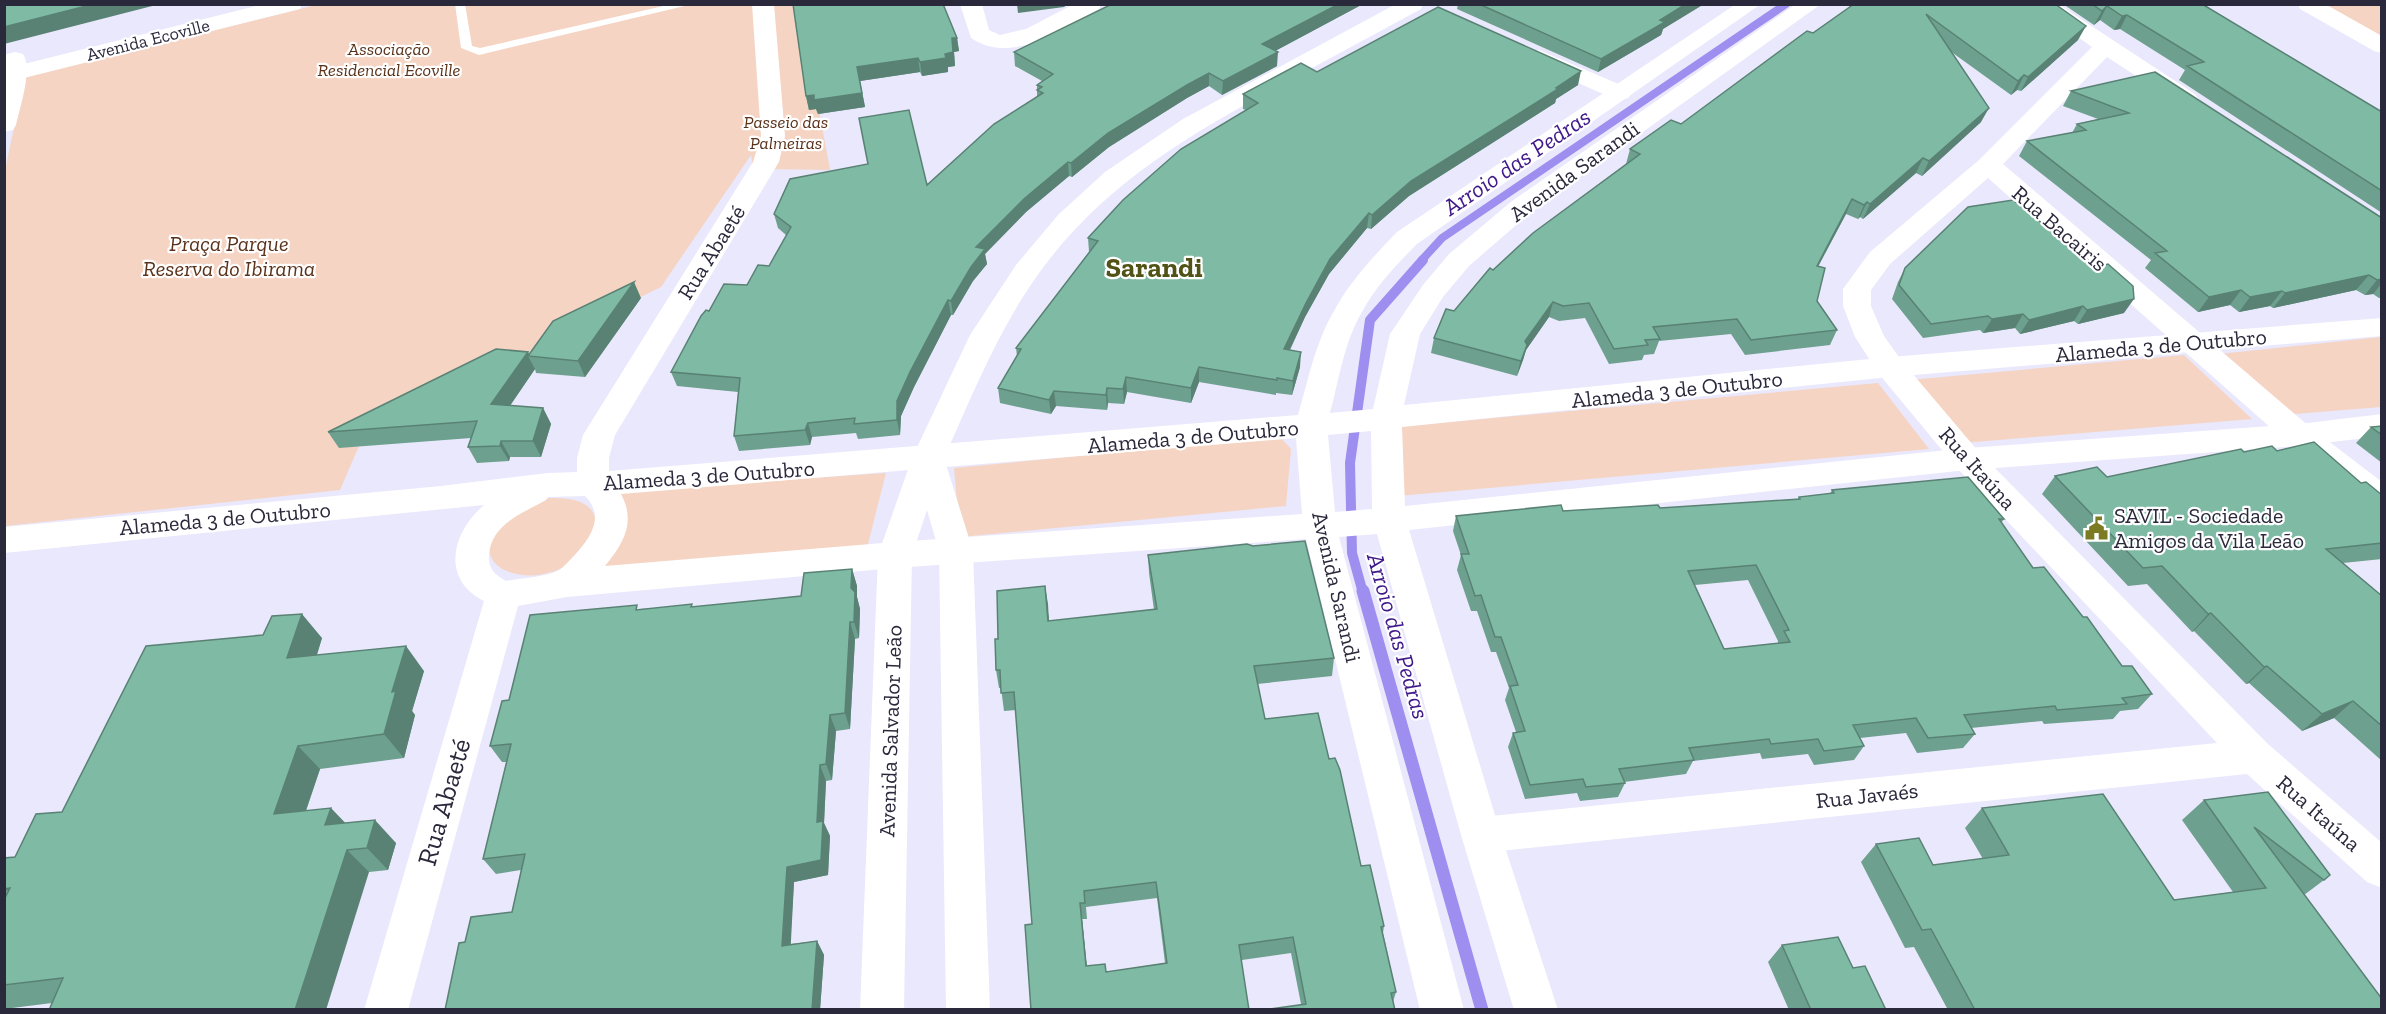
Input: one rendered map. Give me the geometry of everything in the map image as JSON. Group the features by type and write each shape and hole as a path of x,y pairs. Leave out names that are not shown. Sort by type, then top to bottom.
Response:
{"street":[{"name":"Avenida Ecoville","path":"9,67 236,4"},
{"name":"Avenida Ecoville","path":"9,67 292,4"},
{"name":"Rua Abaeté","path":"593,484 593,458 599,435 766,162 771,149 773,136 762,4"},
{"path":"971,4 979,33 988,39 1002,42 1026,36 1091,4"},
{"name":"Avenida Sarandi","path":"1442,1010 1324,524 1320,425 1333,345 1347,312 1377,269 1407,238 1751,4"},
{"name":"Avenida Sarandi","path":"1536,1010 1380,520 1378,419 1405,334 1433,291 1459,260 1521,207 1811,4"},
{"path":"2042,4 2204,110"},
{"path":"2308,4 2382,46"},
{"name":"Avenida Salvador Leão","path":"882,1010 895,555 928,458 985,335 1026,271 1067,221 1114,177 1159,144 1192,124 1424,6"},
{"name":"Rua Itaúna","path":"2106,45 1988,165 1880,258 1857,289 1857,306 1870,337 1890,367 1967,459 2254,756 2382,869"},
{"path":"1521,49 1620,93"},
{"path":"4,125 9,67"},
{"name":"Rua Bacairis","path":"1988,165 2299,435 2382,500"},
{"name":"Alameda 3 de Outubro","path":"4,540 548,485 593,484 928,458 1320,425 1890,367 2382,327"},
{"path":"548,485 496,512 481,528 473,542 471,558 474,572 484,584 503,594 567,583 895,555 1380,520 1967,459 2299,435 2382,425"},
{"path":"928,458 956,551 968,1010"},
{"path":"567,583 592,560 607,540 613,520 609,502 601,490 593,484"},
{"path":"459,495 472,509 481,528"},
{"name":"Rua Abaeté","path":"386,1010 503,594"},
{"name":"Rua Javaés","path":"1480,835 2254,756"}],"lane":[{"path":"460,4 467,48 479,52 688,4"}],"green space":[{"name":"Praça Parque Reserva do Ibirama","path":"316,5 800,5 830,170 753,169 751,155 661,287 365,432 340,490 5,526 4,175 25,76"},
{"path":"2321,5 2381,5 2381,38"},
{"path":"2381,337 2381,407 2284,415 2219,354"},
{"path":"2184,355 2252,419 1963,443 1909,380"},
{"path":"1878,383 1929,449 1398,496 1395,427"},
{"path":"1280,437 1291,449 1286,506 960,537 954,468"},
{"path":"886,473 867,548 602,571 617,491"},
{"path":"550,498 583,503 594,514 597,532 578,554 556,571 539,575 519,575 494,563 490,555 490,546 493,535 503,521 517,511"}],"building":[{"path":"4,4 94,4 4,27"},
{"path":"793,4 943,4 957,38 952,38 953,52 945,54 946,58 920,62 918,58 857,67 862,93 814,100 814,95 806,96"},
{"path":"1112,4 1339,4 1262,44 1278,52 1223,81 1209,73 1108,133 1071,163 1068,162 1025,198 976,247 985,249 971,267 951,301 948,300 910,372 897,401 897,420 854,424 855,418 808,423 805,430 734,436 740,378 671,372 701,316 706,310 709,311 724,284 747,285 758,265 769,266 791,227 774,214 790,179 868,164 859,118 909,110 927,185 994,124 1043,93 1037,90 1042,87 1037,85 1053,74 1014,52"},
{"path":"1479,4 1686,4 1660,20 1665,22 1601,59"},
{"path":"1854,4 2055,4 2086,26 2028,77 2024,75 2018,81 1926,14 1989,108 1929,161 1923,158 1870,204 1867,202 1864,205 1852,199 1817,266 1825,268 1817,301 1837,330 1751,340 1737,319 1653,327 1660,339 1645,340 1648,345 1614,349 1589,303 1563,306 1553,302 1525,341 1527,345 1521,361 1434,338 1446,309 1454,311 1490,268 1493,270 1533,233 1640,154 1630,149 1671,120 1681,124 1807,31 1813,33"},
{"path":"2092,4 2202,4 2382,112 2382,191 2187,66 2204,62 2127,15 2122,16 2107,6 2102,11"},
{"path":"1438,7 1581,71 1556,88 1558,89 1411,181 1372,215 1369,213 1330,259 1284,349 1301,352 1293,381 1199,367 1191,388 1126,377 1123,389 1107,388 1106,395 1054,391 1049,400 998,388 1021,349 1016,348 1098,241 1088,238 1123,200 1181,149 1258,103 1243,94 1301,63 1317,72"},
{"path":"2155,72 2382,218 2382,279 2377,280 2369,275 2285,293 2282,291 2250,297 2241,290 2209,297 2155,253 2167,251 2027,141 2086,130 2077,124 2129,113 2071,91"},
{"path":"2013,200 2097,267 2108,264 2133,286 2134,299 2087,310 2083,306 2029,320 2023,314 1931,324 1899,285 1905,268 1968,207"},
{"path":"634,282 578,361 528,356 553,321"},
{"path":"496,349 528,352 491,404 543,408 533,441 501,441 500,446 468,447 477,421 328,432"},
{"path":"2382,426 2382,435 2371,427"},
{"path":"2314,442 2361,483 2366,482 2382,495 2382,543 2326,549 2382,596 2382,726 2353,701 2322,714 2267,666 2264,667 2162,566 2143,568 2055,476 2097,467 2107,477 2241,449 2244,452 2272,446 2277,451"},
{"path":"1968,477 2004,519 1999,519 2033,568 2044,567 2083,617 2087,617 2122,666 2132,666 2152,694 2122,698 2127,704 2057,710 2055,706 1964,715 1975,734 1928,738 1916,718 1853,725 1864,746 1824,751 1818,739 1771,744 1769,739 1689,748 1694,760 1619,769 1625,783 1586,787 1583,779 1530,785 1513,733 1525,731 1510,686 1518,685 1501,637 1495,637 1481,595 1475,596 1461,554 1469,554 1456,516 1561,505 1563,511 1658,505 1660,508 1800,499 1799,497 1834,493 1832,490","holes":["1756,565 1789,630 1784,631 1790,642 1724,649 1688,571"]},
{"path":"1305,541 1334,658 1254,666 1265,719 1318,713 1329,759 1335,758 1340,770 1361,866 1370,865 1396,992 1391,993 1395,1010 1262,1010 1306,1004 1293,937 1239,945 1249,1010 1031,1010 1025,925 1032,924 1014,692 1001,693 1000,670 996,670 997,591 1045,586 1048,621 1157,609 1148,555 1247,544 1253,546","holes":["1156,882 1167,963 1106,972 1105,964 1086,966 1080,903 1085,903 1084,891"]},
{"path":"852,569 851,588 855,592 854,622 850,622 845,713 830,715 826,764 820,765 817,822 823,821 821,860 787,867 782,946 817,941 812,1010 445,1010 459,943 465,942 471,917 512,912 525,854 483,859 511,744 490,746 502,701 509,700 530,615 637,605 636,610 692,604 691,607 801,596 804,573"},
{"path":"302,614 287,658 406,646 392,692 396,691 384,734 298,746 274,814 331,808 325,825 375,820 367,848 347,850 295,1010 49,1010 63,978 4,985 4,900 10,888 4,889 4,858 15,857 36,814 62,812 146,646 263,635 272,616"},
{"path":"2268,792 2330,875 2324,880 2254,827 2382,999 2382,1010 1975,1010 1931,929 1922,930 1876,844 1919,838 1933,865 2009,855 1982,808 2103,794 2174,900 2266,888 2204,800"},
{"path":"1838,937 1853,968 1865,966 1886,1010 1811,1010 1782,945"}],"waterway":[{"name":"Arroio das Pedras","path":"1421,261 1442,238 1786,4"},
{"name":"Arroio das Pedras","path":"1363,593 1352,553 1350,463 1370,320 1423,260"},
{"name":"Arroio das Pedras","path":"1363,591 1482,1010"}],"place":[{"name":"SAVIL - Sociedade Amigos da Vila Leão","path":"2096,528"}],"district":[{"name":"Sarandi","path":"1154,267"}],"park label":[{"name":"Associação Residencial Ecoville","path":"389,59"},
{"name":"Passeio das Palmeiras","path":"786,132"}]}
